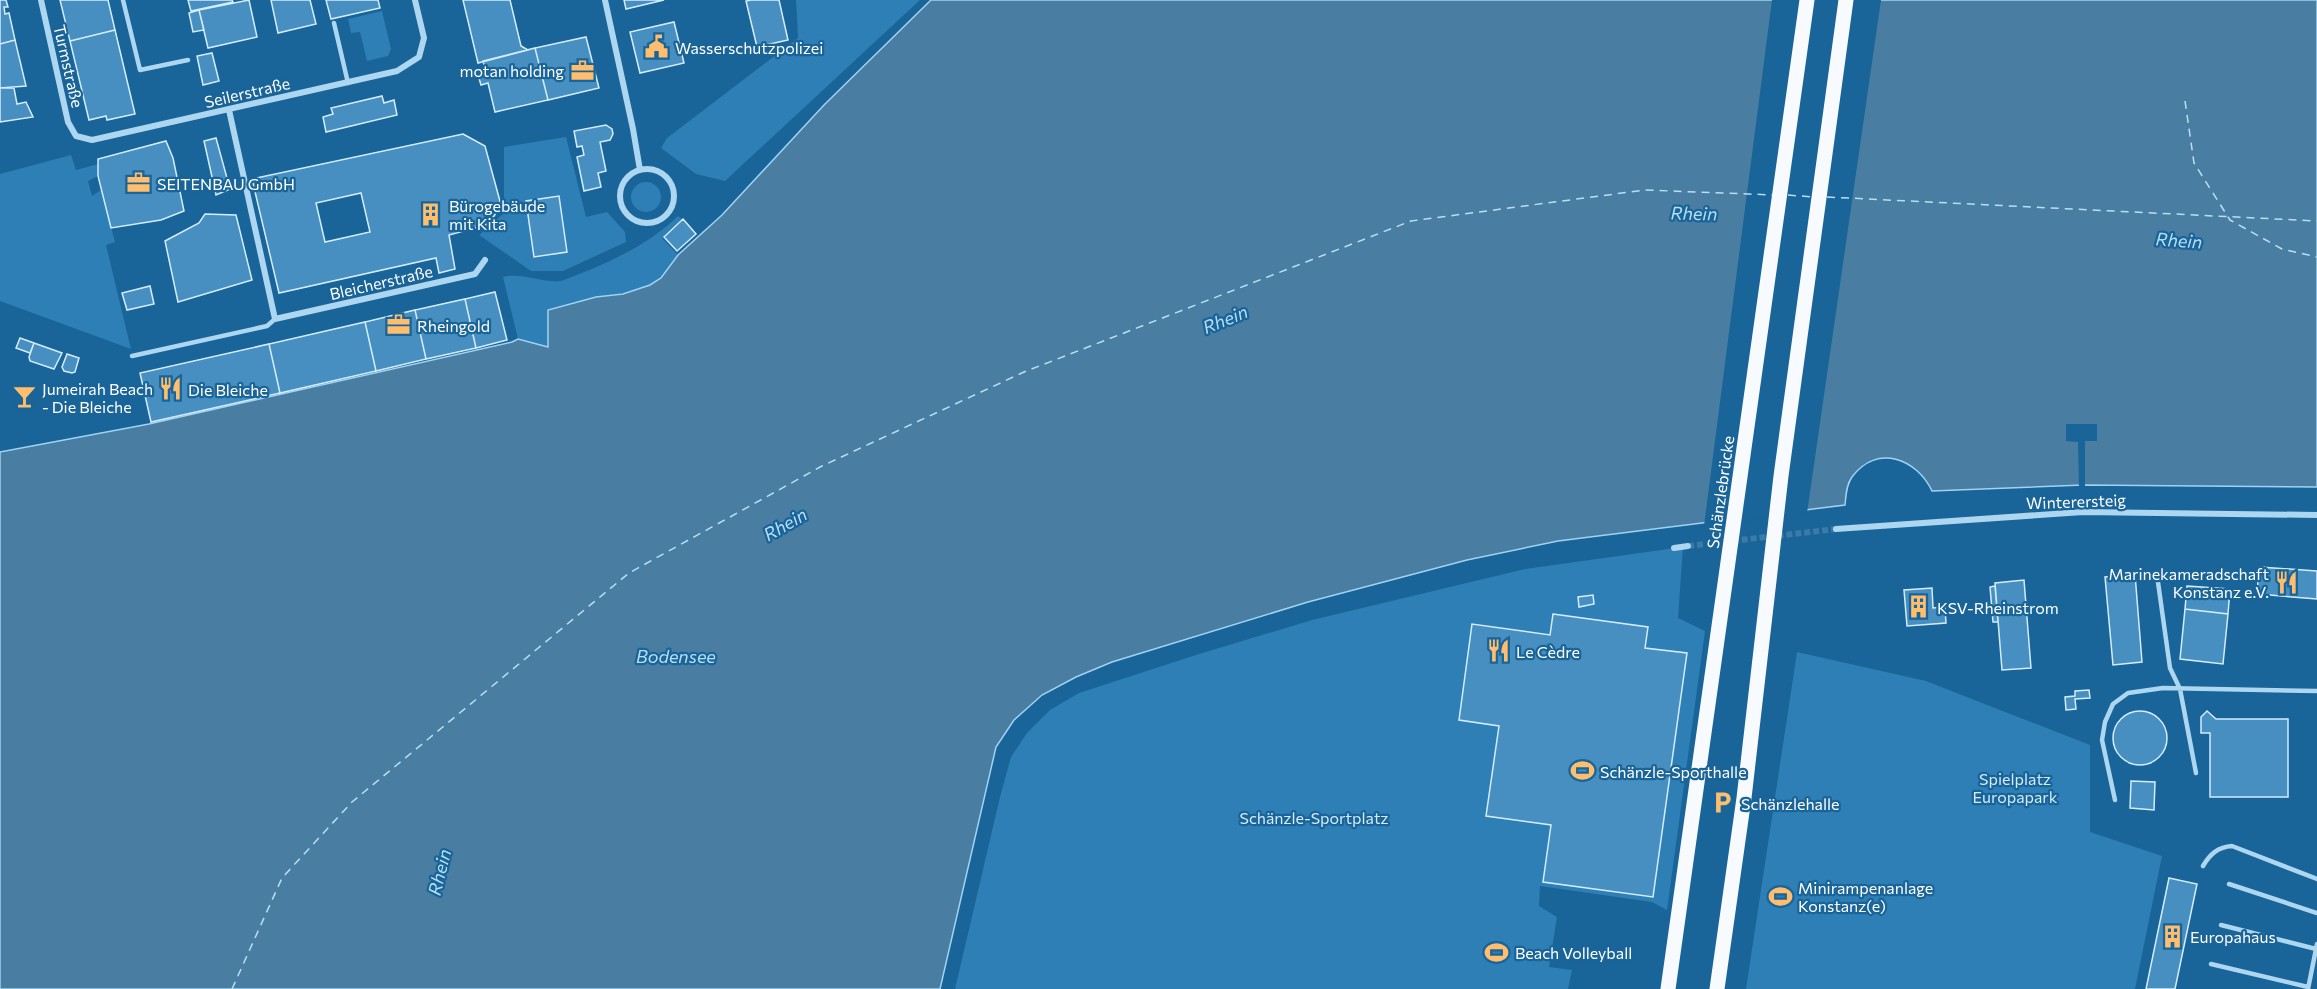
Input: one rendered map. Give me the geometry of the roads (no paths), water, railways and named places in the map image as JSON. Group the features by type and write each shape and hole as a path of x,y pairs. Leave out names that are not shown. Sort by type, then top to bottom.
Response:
{"main road":[{"name":"Schänzlebrücke","path":"1668,989 1807,0"},
{"path":"1717,989 1744,798 1781,476 1846,0"}],"street":[{"name":"Turmstraße","path":"40,0 68,122 76,136"},
{"name":"Seilerstraße","path":"76,136 92,140 398,72 419,57 424,38 415,0"},
{"path":"604,0 640,170"},
{"path":"229,110 275,319"},
{"path":"640,170 658,171 671,183 674,191 672,209 666,216 650,224 641,223 626,214 620,197 625,180 640,170"},
{"name":"Bleicherstraße","path":"275,319 475,274 485,260"},
{"name":"Winterersteig","path":"1836,529 2083,512 2317,515"},
{"path":"1674,548 1688,546"}],"lane":[{"path":"123,0 140,70 188,60"},
{"path":"334,23 348,82"},
{"name":"Bleicherstraße","path":"132,356 267,326 275,319"},
{"path":"2157,575 2170,668 2180,689 2196,773"},
{"path":"2115,800 2102,740 2105,722 2113,704 2128,693 2180,689 2317,691"},
{"path":"2203,866 2213,852 2232,846 2317,879"},
{"path":"2229,884 2317,913"},
{"path":"2211,964 2308,988 2317,946 2221,925"}],"water":[{"name":"Bodensee","path":"931,0 2317,0 2317,487 2083,485 1932,491 1917,471 1907,464 1896,459 1884,458 1873,460 1852,477 1847,487 1845,505 1558,541 1467,560 1308,602 1112,662 1042,695 1014,720 996,747 940,989 0,989 0,452 149,424 518,339 548,347 548,310 596,297 623,294 650,285 661,278 678,255 722,215 824,105"}],"tunnel":[{"path":"1688,546 1836,529"}],"place":[{"name":"Wasserschutzpolizei","path":"657,47"},
{"name":"motan holding","path":"582,70"},
{"name":"SEITENBAU GmbH","path":"139,183"},
{"name":"Bürogebäude mit Kita","path":"431,214"},
{"name":"Rheingold","path":"399,325"},
{"name":"Die Bleiche","path":"170,389"},
{"name":"Jumeirah Beach - Die Bleiche","path":"24,397"},
{"name":"Marinekameradschaft Konstanz e.V.","path":"2287,582"},
{"name":"KSV-Rheinstrom","path":"1919,607"},
{"name":"Le Cèdre","path":"1498,651"},
{"name":"Schänzle-Sporthalle","path":"1582,771"},
{"name":"Schänzlehalle","path":"1723,803"},
{"name":"Minirampenanlage Konstanz(e)","path":"1780,896"},
{"name":"Europahaus","path":"2172,936"},
{"name":"Beach Volleyball","path":"1497,952"}],"water label":[{"name":"Rhein","path":"1694,213"},
{"name":"Rhein","path":"2179,240"},
{"name":"Rhein","path":"1225,319"},
{"name":"Rhein","path":"785,524"},
{"name":"Rhein","path":"439,872"}],"park label":[{"name":"Spielplatz Europapark","path":"2015,787"},
{"name":"Schänzle-Sportplatz","path":"1314,817"}]}
